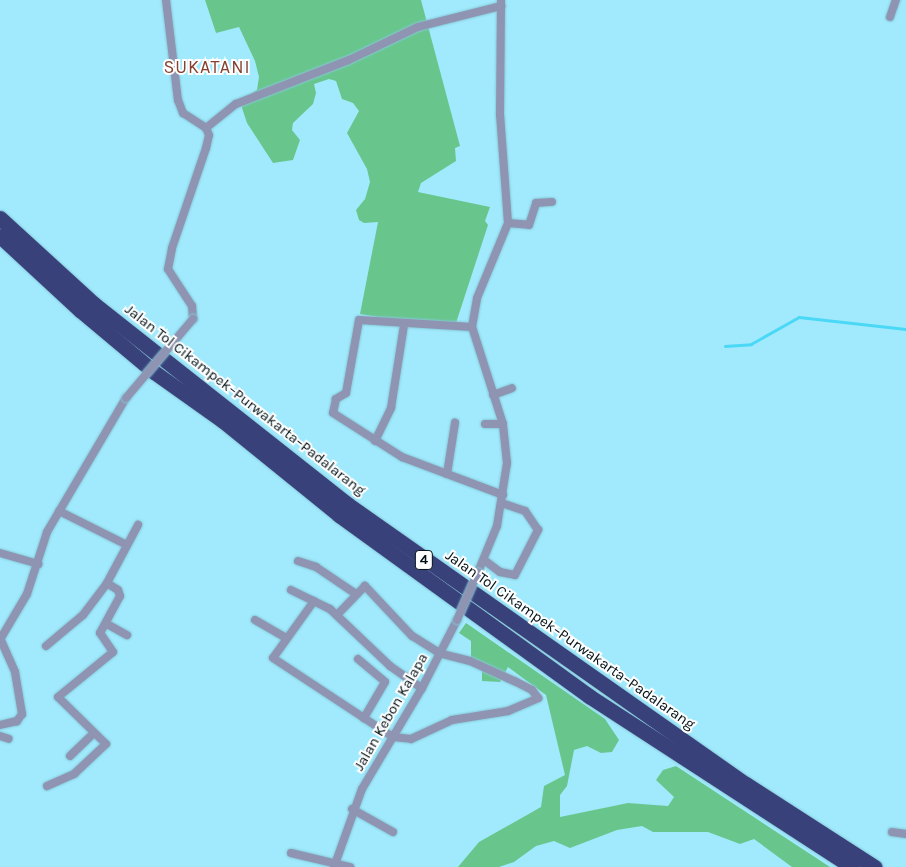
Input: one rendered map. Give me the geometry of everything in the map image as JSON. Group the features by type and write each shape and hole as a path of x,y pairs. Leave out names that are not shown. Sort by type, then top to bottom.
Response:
{"highway":[{"name":"Jalan Tol Cikampek–Purwakarta–Padalarang","path":"0,218 94,304 347,504 738,778 875,867"},
{"name":"Jalan Tol Cikampek–Purwakarta–Padalarang","path":"0,236 80,310 154,372 223,421 339,515 589,696 852,867"}],"street":[{"path":"0,725 17,721 22,714 15,672 0,638 28,594 47,532 126,398 193,319 192,306 168,269 172,248 209,135 206,128 183,113 178,100 166,0"},
{"path":"890,17 896,0"},
{"path":"206,128 236,104 349,60 418,28 501,3 500,115 508,223 475,303 472,327 404,325 359,320 346,393 336,398 333,410 334,414 402,457 447,474 526,511 538,530 515,575 500,572 484,560"},
{"path":"508,223 529,225 536,203 552,202"},
{"path":"376,441 392,408 404,325"},
{"name":"Jalan Kebon Kalapa","path":"334,865 352,810 441,654 457,620 484,560 503,499 507,463 503,424 472,327"},
{"path":"493,396 512,388"},
{"path":"447,474 455,423"},
{"path":"485,424 503,424"},
{"path":"59,511 127,544"},
{"path":"46,646 83,615 107,583 138,525"},
{"path":"0,553 38,564"},
{"path":"298,561 316,567 356,594"},
{"path":"47,786 74,774 105,746 105,742 58,697 113,652 101,636 120,596 118,590 107,583"},
{"path":"314,601 285,637 274,655 275,660 393,737 411,739 452,720 508,711 538,698 538,694 514,681 470,661 441,654 412,636 366,586 337,615"},
{"path":"291,590 337,615 390,666 422,688"},
{"path":"255,620 285,637"},
{"path":"107,624 127,635"},
{"path":"358,659 385,682 364,718"},
{"path":"70,756 94,732"},
{"path":"0,736 9,739"},
{"path":"352,810 393,832"},
{"path":"892,832 906,834"},
{"path":"291,853 334,865 350,867"}],"green space":[{"path":"205,0 421,0 460,146 455,148 456,161 421,183 418,192 490,207 485,221 488,225 456,323 396,320 360,314 378,222 364,223 359,220 356,210 365,199 370,182 367,169 347,133 359,111 353,103 342,99 336,81 329,79 314,84 316,93 313,104 293,123 292,130 300,140 293,160 273,163 247,123 242,108 242,99 257,90 259,77 255,61 239,27 216,33"},
{"path":"466,623 605,719 619,740 612,752 601,753 587,746 574,750 567,786 560,795 560,817 628,803 668,806 674,797 656,780 663,770 676,766 830,867 792,867 754,839 740,844 708,832 653,832 642,826 617,830 570,848 554,841 536,846 514,862 499,867 458,867 479,842 541,807 544,786 565,775 546,695 508,667 500,682 482,681 482,663 471,660 471,641 459,633"}],"waterway":[{"path":"725,346 751,344 799,317 906,329"}],"district":[{"name":"SUKATANI","path":"207,67"}]}
